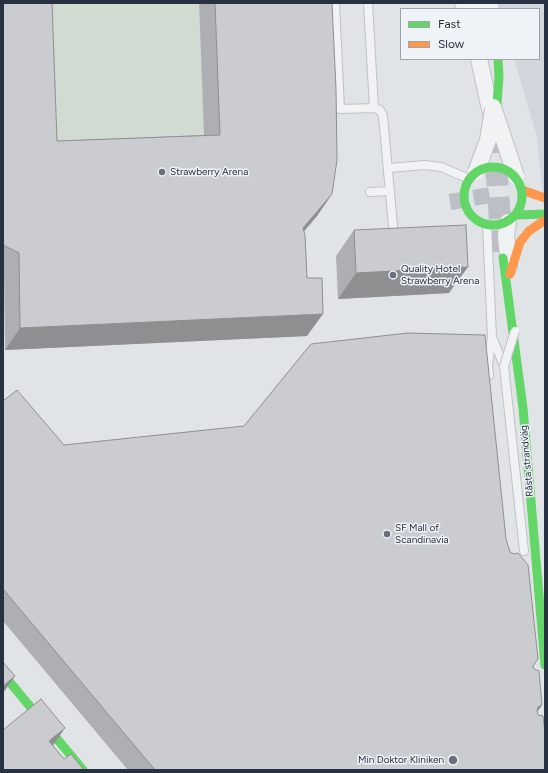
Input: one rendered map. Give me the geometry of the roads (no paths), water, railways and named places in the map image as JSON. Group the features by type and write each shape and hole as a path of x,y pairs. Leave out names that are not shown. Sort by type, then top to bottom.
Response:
{"street":[{"path":"479,60 494,131"},
{"path":"488,60 493,107 523,199 512,219"},
{"path":"494,131 499,77 498,60"},
{"path":"493,107 488,140 473,175 465,188 464,198 466,207 471,216 478,222 487,225 498,225 512,219 535,213 545,214"},
{"path":"473,175 486,167 497,166 507,170 519,183 545,198"},
{"name":"Råsta strandväg","path":"512,219 507,254 515,331 523,360 545,567"},
{"path":"510,274 520,242 529,231 545,220"},
{"name":"Råsta strandväg","path":"502,258 523,408 540,664"},
{"path":"3,674 83,770"}],"lane":[{"path":"335,3 340,109 374,108 380,110 383,116 389,168 393,226"},
{"path":"368,3 374,108"},
{"path":"389,168 425,165 441,167 473,175"},
{"path":"370,192 390,191"},
{"path":"487,225 492,337 488,365 490,386"},
{"path":"504,366 515,331"},
{"path":"492,337 504,366 525,556"},
{"path":"534,636 540,664"}],"tunnel":[{"path":"494,131 502,253"},
{"path":"450,202 497,194"}],"place":[{"name":"Strawberry Arena","path":"162,172"},
{"name":"Quality Hotel Strawberry Arena","path":"393,275"},
{"name":"SF Mall of Scandinavia","path":"387,534"},
{"name":"Min Doktor Kliniken","path":"453,760"}]}
